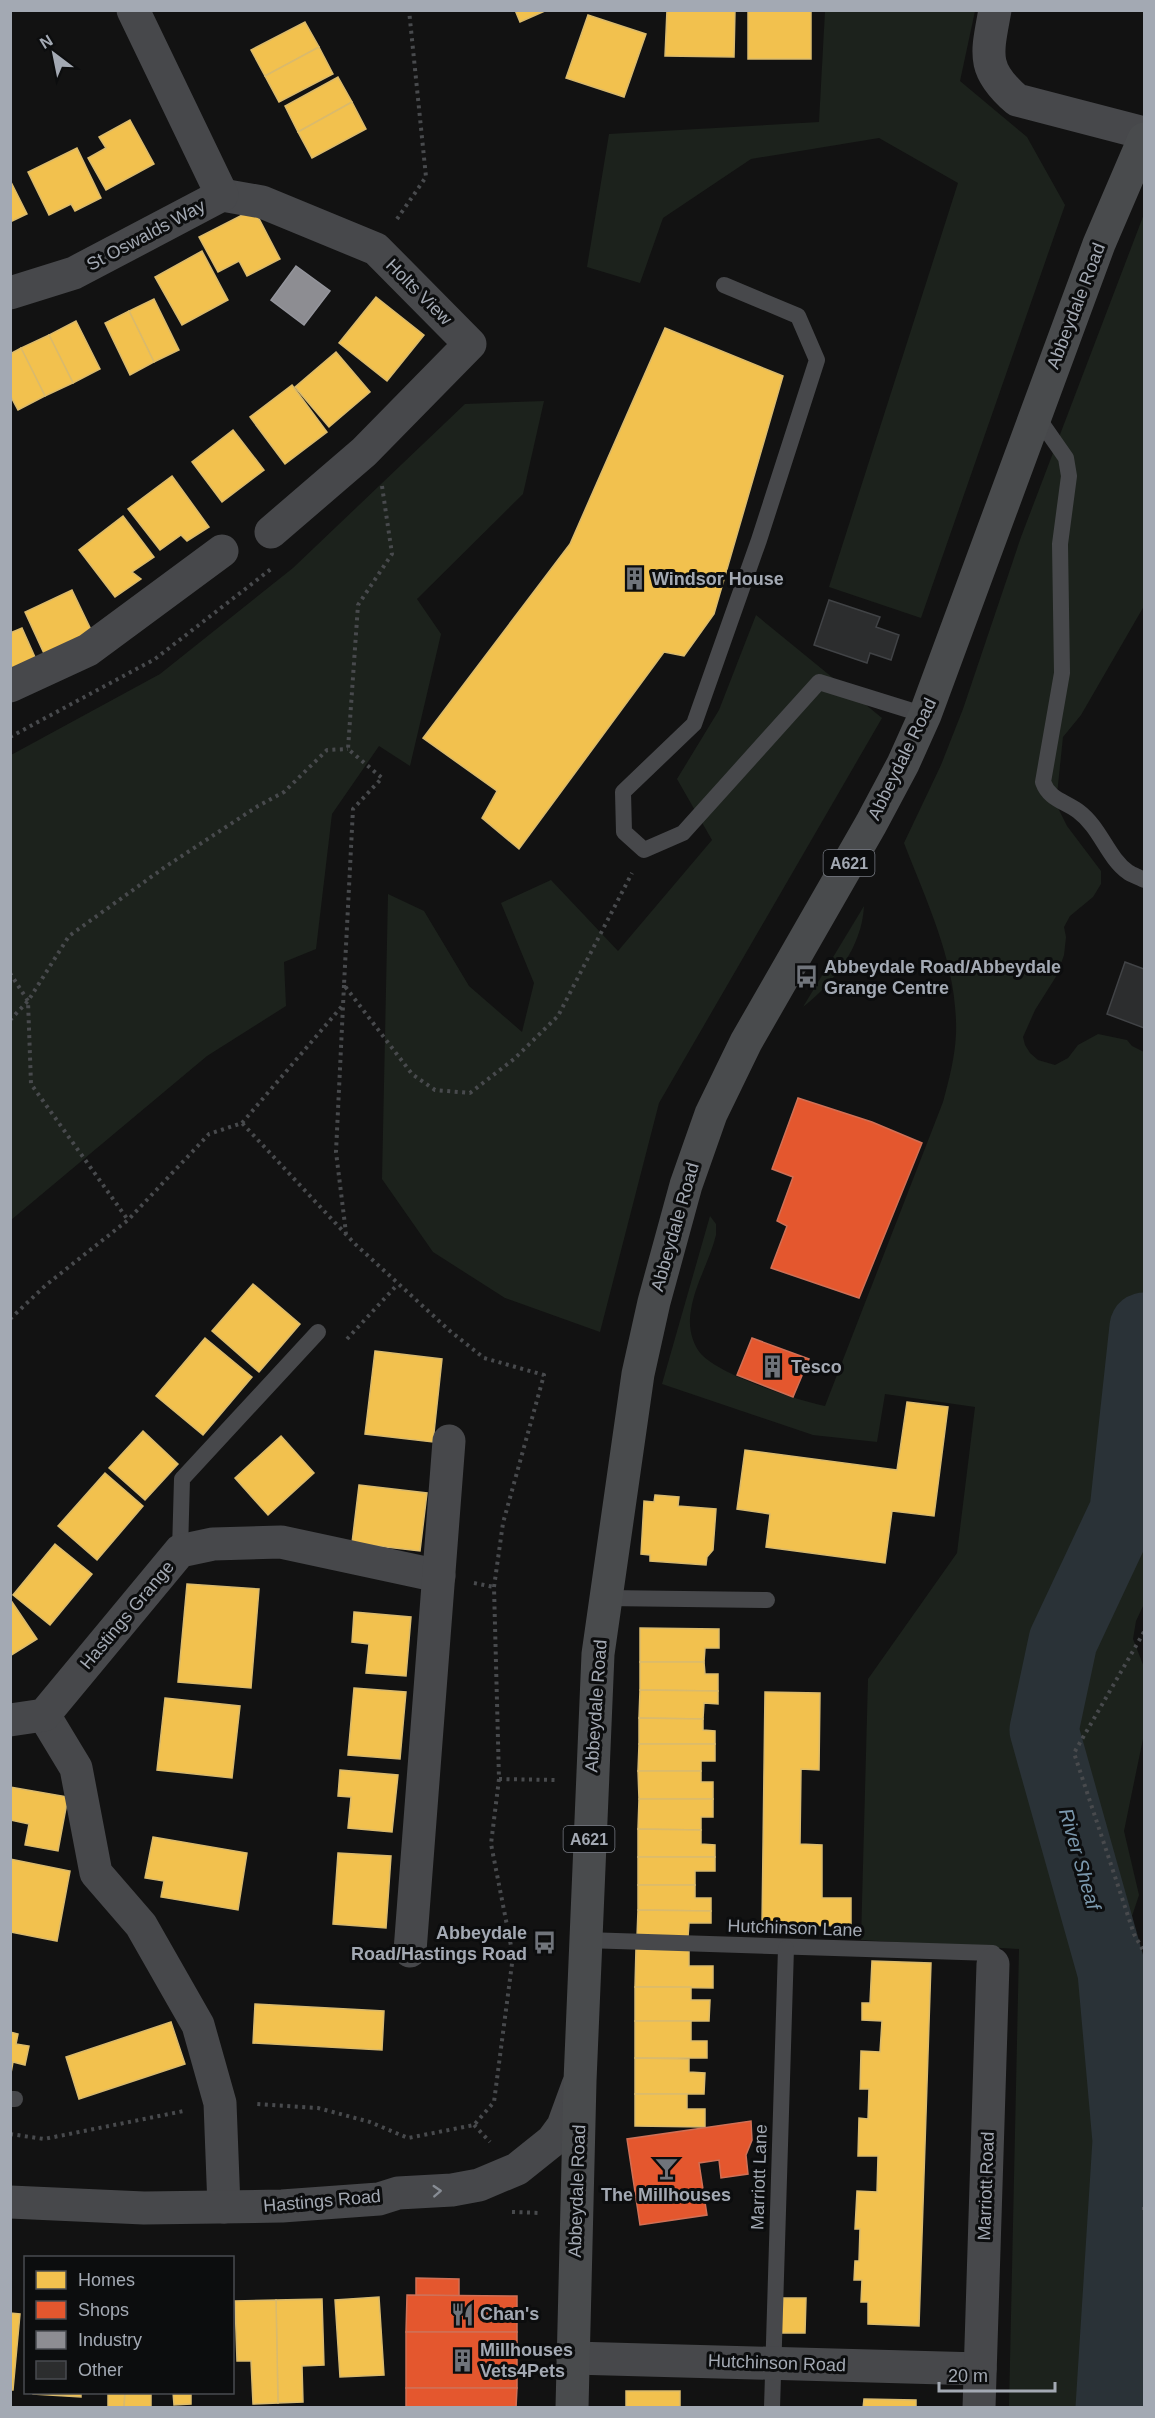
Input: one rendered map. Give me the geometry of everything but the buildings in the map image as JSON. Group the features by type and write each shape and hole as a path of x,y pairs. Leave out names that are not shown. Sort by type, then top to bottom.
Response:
{"main road":[{"name":"Abbeydale Road","path":"572,2408 580,2081 596,1676 605,1598 638,1374 654,1302 686,1185 711,1114 746,1042 882,804 925,715 1100,244 1144,139"}],"street":[{"name":"St Oswalds Way","path":"10,293 74,273 222,195 133,10"},
{"path":"995,10 988,48 991,73 1017,100 1144,133"},
{"name":"Holts View","path":"222,195 262,202 376,249 470,344 372,465"},
{"path":"271,532 372,465"},
{"path":"10,686 88,650 222,551"},
{"path":"410,1951 449,1441"},
{"name":"Hastings Grange","path":"44,1715 180,1551 213,1544 281,1542 439,1576"},
{"path":"10,1720 44,1715 76,1768 96,1873 141,1925 198,2025 219,2103 224,2207"},
{"name":"Marriott Road","path":"979,2408 993,1964"},
{"name":"Hastings Road","path":"10,2202 144,2208 282,2206 379,2199 398,2193 452,2190 479,2185 517,2169 552,2141 563,2126 580,2081"},
{"name":"Hutchinson Road","path":"573,2358 980,2369"}],"lane":[{"path":"724,285 798,315 817,360 759,540 694,724 623,792 624,832 644,850 683,833 819,682 925,715"},
{"path":"1036,415 1066,458 1069,476 1060,544 1062,673 1043,782 1047,791 1054,798 1077,810 1093,825 1118,863 1129,873 1144,880"},
{"path":"180,1551 182,1479 318,1332"},
{"path":"605,1598 767,1600"},
{"name":"Hutchinson Lane","path":"585,1940 993,1953 993,1964"},
{"name":"Marriott Lane","path":"772,2408 786,1948"}],"path":[{"path":"376,249 426,177 409,10"},
{"path":"348,749 358,605 392,554 372,465"},
{"path":"10,1020 28,1001 69,936 165,867 258,806 285,792 327,750 348,749 382,778 353,809 336,1152 346,1234"},
{"path":"344,985 412,1074 435,1090 470,1093 514,1059 558,1016 644,850"},
{"path":"10,973 28,1001 31,1084 128,1220"},
{"path":"242,1123 343,1005"},
{"path":"1144,1632 1074,1753 1134,1934 1144,1953"},
{"path":"499,1779 591,1781"},
{"path":"10,2134 44,2139 219,2103"},
{"path":"1144,2207 1144,2214"}],"shaded area":[{"path":"825,11 975,11 960,81 1027,137 1065,205 921,618 829,587 958,183 879,138 751,159 663,218 640,283 587,267 609,134 819,122"},
{"path":"1144,214 1144,606 1081,715 1063,737 1056,804 1067,826 1101,871 1101,884 1093,897 1070,916 1064,927 1066,937 1064,955 1057,975 1035,1010 1023,1037 1030,1053 1038,1060 1055,1065 1068,1058 1078,1045 1098,1034 1127,1040 1132,1046 1144,1052 1144,1604 1136,1621 1133,1639 1144,1667 1144,1734 1124,1831 1139,1895 1125,1937 1144,1967 1144,2407 1009,2407 1019,1949 861,1940 868,1679 957,1553 975,1407 885,1394 877,1442 813,1435 662,1384 710,1216 716,1224 716,1235 693,1300 690,1316 691,1333 701,1354 724,1370 741,1378 825,1406 943,1102 954,1051 955,1009 947,960 932,913 904,843 941,765 963,709 1021,537"},
{"path":"544,401 523,494 417,599 441,634 410,766 379,746 332,814 316,949 284,962 286,1006 207,1056 11,1220 11,755 160,674 293,568 465,404"},
{"path":"756,615 882,718 659,1103 600,1332 505,1298 433,1252 382,1179 388,894 424,911 469,986 522,1032 534,983 501,903 551,880 618,951 712,840 677,779 719,710"},
{"path":"864,906 858,936 852,949 835,975 803,1007"}],"waterway":[{"name":"River Sheaf","path":"1110,2408 1127,2141 1112,1972 1044,1730 1063,1641 1124,1511 1144,1327"}],"place":[{"name":"Windsor House","path":"634,579"},
{"name":"Abbeydale Road/Abbeydale Grange Centre","path":"806,977"},
{"name":"Tesco","path":"773,1367"},
{"name":"Abbeydale Road/Hastings Road","path":"545,1943"},
{"name":"The Millhouses","path":"666,2169"},
{"name":"Chan's","path":"462,2314"},
{"name":"Millhouses Vets4Pets","path":"462,2360"}]}
